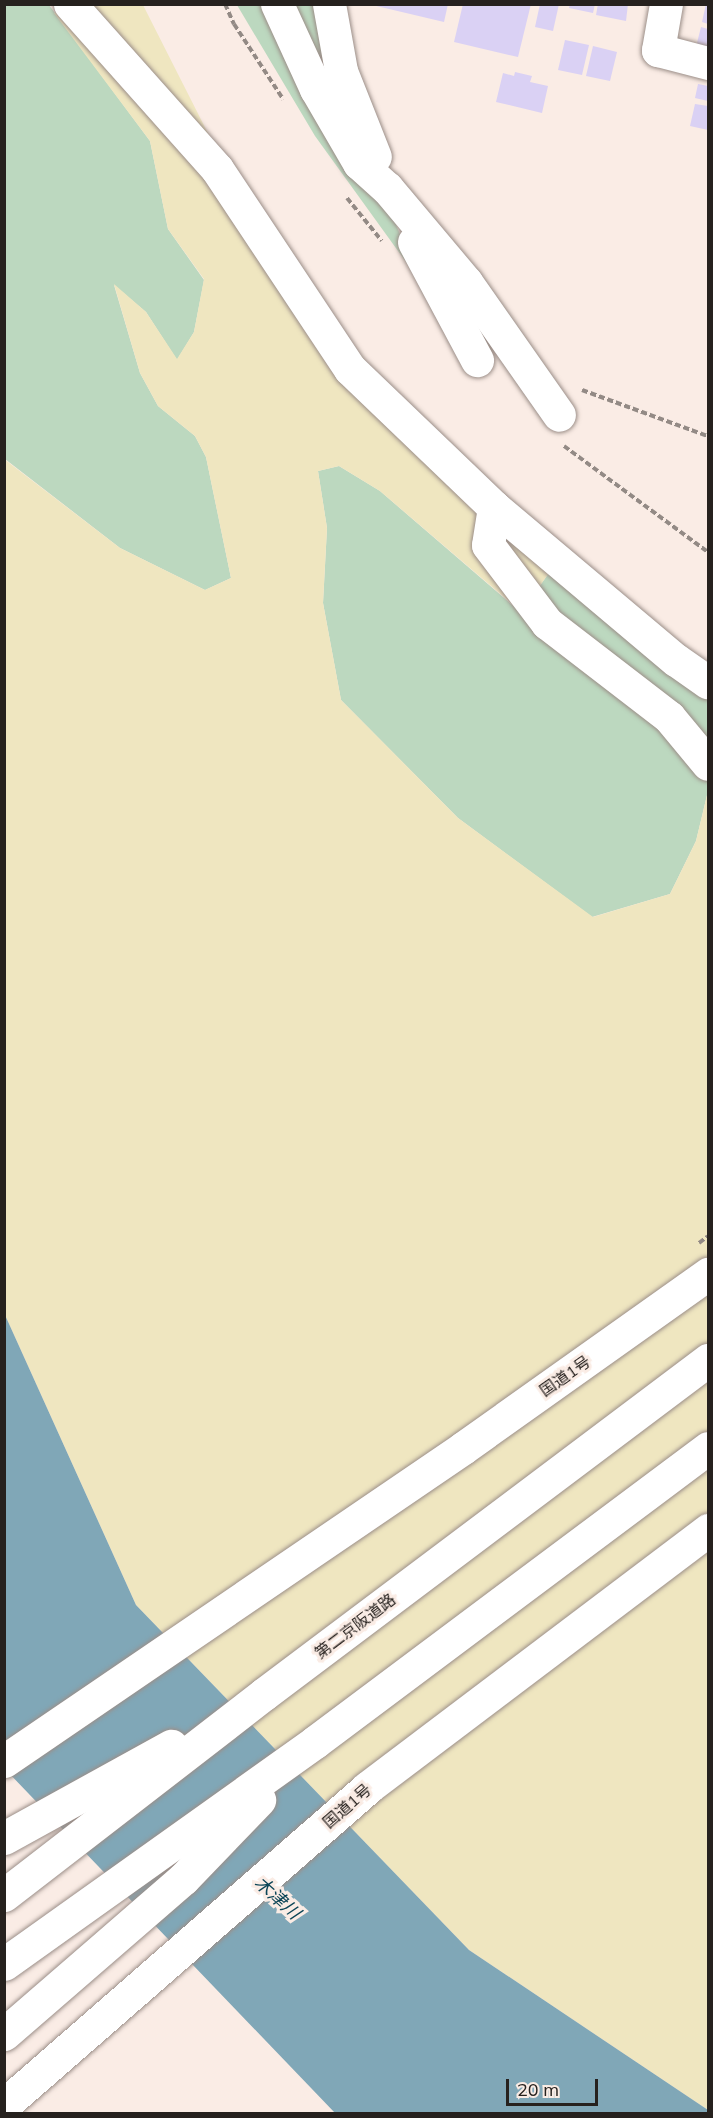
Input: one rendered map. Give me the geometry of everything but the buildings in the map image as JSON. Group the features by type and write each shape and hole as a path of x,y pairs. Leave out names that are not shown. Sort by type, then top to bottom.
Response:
{"main road":[{"path":"70,4 217,170 350,369 494,507 676,660 708,682"},
{"path":"277,4 316,89 359,163 387,188 466,282 500,335 558,415"},
{"path":"329,4 341,71 387,188 477,360"},
{"path":"666,4 658,50 708,63"},
{"path":"494,507 488,545 547,623 669,717 708,764"},
{"name":"国道1号","path":"4,1761 453,1455 708,1274"},
{"name":"第二京阪道路","path":"4,1895 264,1694 708,1360"},
{"path":"4,1964 315,1742 708,1448"},
{"name":"国道1号","path":"4,2105 367,1788 708,1530"},
{"path":"4,1838 264,1694"},
{"path":"4,2034 183,1879 315,1742"}],"path":[{"path":"581,390 708,436"}],"green space":[{"path":"4,5 49,5 150,141 168,229 204,280 194,332 177,360 146,312 114,285 140,373 158,406 195,436 206,457 231,578 205,590 120,548 5,459"},
{"path":"237,5 317,5 333,73 419,280 315,136"},
{"path":"339,466 380,491 518,610 588,659 708,779 708,791 696,841 670,894 592,917 458,818 341,700 323,603 327,528 318,471"},
{"path":"551,570 708,692 708,740 534,594"}],"sand":[{"path":"83,5 143,5 222,161 349,341 430,438 551,570 534,594 588,659 519,610 380,491 339,466 318,471 327,528 323,603 341,700 458,818 593,917 670,894 696,841 708,791 708,2110 469,1950 136,1605 5,1315 4,459 120,548 205,590 231,578 206,457 195,436 158,406 140,373 114,284 146,312 177,359 194,332 204,279 168,229 150,141 54,13"}],"water":[{"name":"木津川","path":"5,1315 136,1605 469,1950 708,2110 708,2113 335,2113 5,1769"}]}
